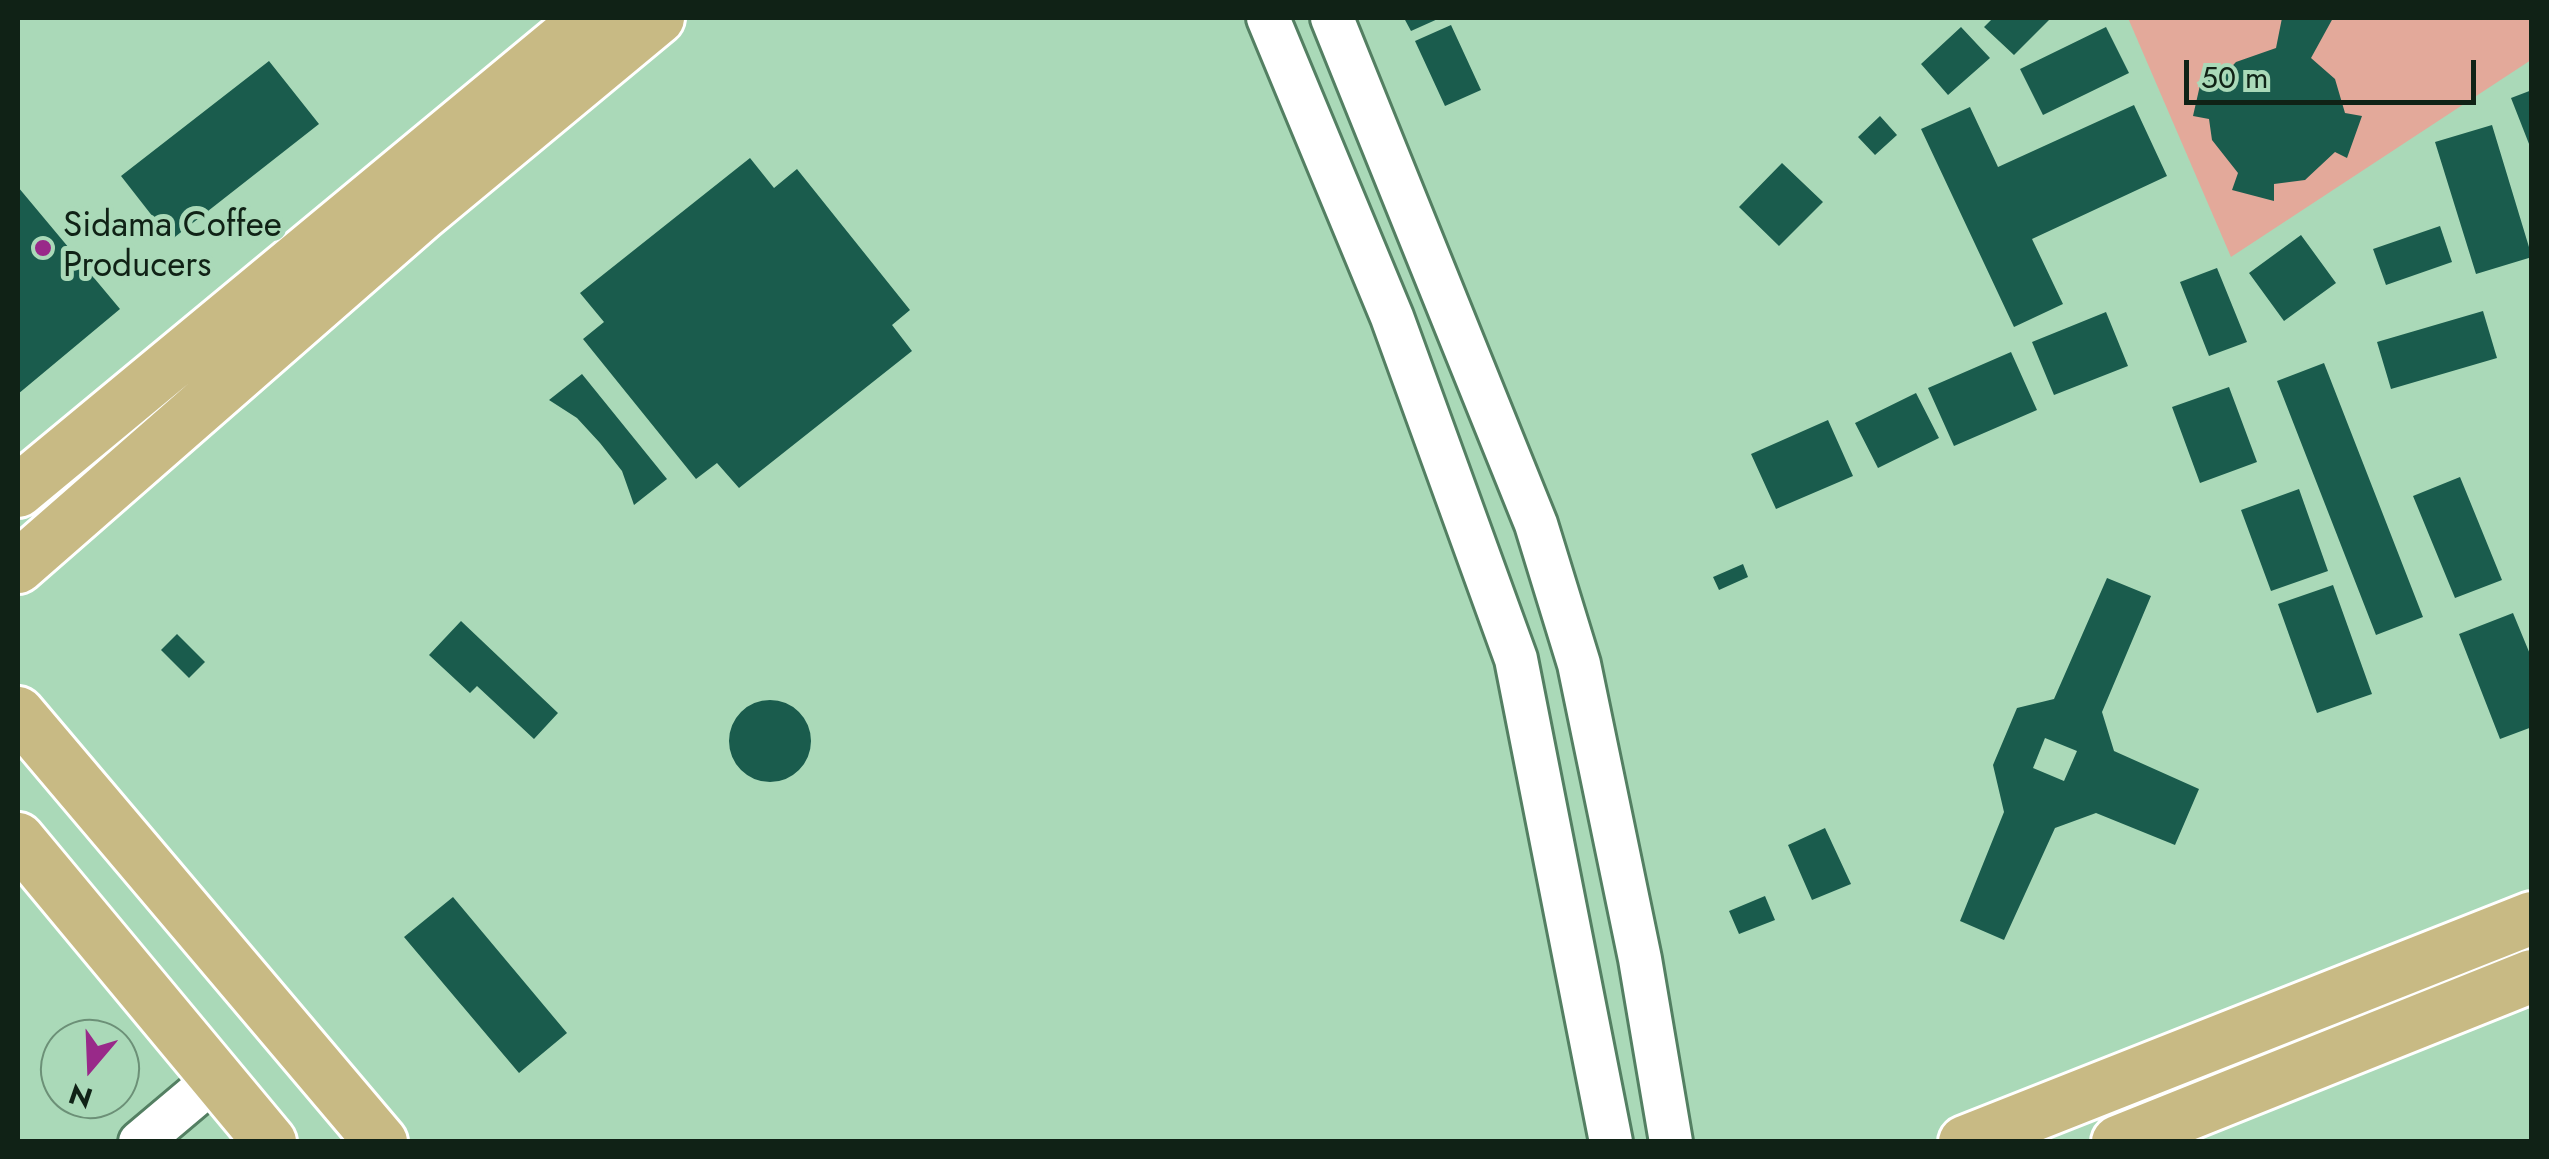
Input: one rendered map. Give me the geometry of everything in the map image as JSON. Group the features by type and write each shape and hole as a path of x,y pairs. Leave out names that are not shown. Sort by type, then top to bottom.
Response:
{"main road":[{"path":"18,491 588,18"},
{"path":"18,568 423,213 658,18"},
{"path":"18,713 382,1142"},
{"path":"18,839 270,1142"},
{"path":"1965,1142 2532,918"},
{"path":"2118,1142 2532,976"}],"street":[{"path":"1268,18 1392,317 1516,658 1611,1142"},
{"path":"1332,18 1536,524 1579,664 1640,959 1671,1142"},
{"path":"140,1142 216,1078"}],"shaded area":[{"path":"2128,18 2531,18 2531,60 2231,257"}],"building":[{"path":"1404,18 1440,18 1411,31"},
{"path":"1993,18 2051,18 2014,55 1984,27"},
{"path":"2282,18 2333,18 2311,58 2335,79 2345,113 2362,116 2347,158 2335,152 2305,180 2274,184 2274,201 2232,190 2238,173 2212,140 2209,119 2193,116 2203,72 2221,78 2236,62 2276,48"},
{"path":"1451,25 1481,90 1445,106 1415,41"},
{"path":"1961,27 1990,58 1948,95 1921,64"},
{"path":"2106,27 2129,73 2043,115 2020,69"},
{"path":"269,61 319,124 171,240 121,176"},
{"path":"2532,90 2532,149 2531,149 2511,98"},
{"path":"2134,105 2167,176 2032,239 2063,304 2014,327 1921,129 1970,107 1998,167"},
{"path":"1880,116 1897,135 1875,155 1858,137"},
{"path":"2492,125 2532,257 2476,274 2435,142"},
{"path":"750,158 774,188 797,169 910,310 892,325 912,351 739,488 717,463 696,479 583,339 604,322 580,293"},
{"path":"1782,163 1823,202 1779,246 1739,207"},
{"name":"Sidama Coffee Producers","path":"18,187 120,309 18,394"},
{"path":"2440,226 2452,262 2386,285 2373,249"},
{"path":"2301,235 2336,283 2284,321 2249,273"},
{"path":"2217,268 2247,342 2209,356 2180,282"},
{"path":"2483,311 2497,358 2391,389 2377,342"},
{"path":"2106,312 2128,366 2054,395 2032,342"},
{"path":"2011,352 2037,410 1954,446 1928,388"},
{"path":"2324,363 2423,617 2376,635 2277,381"},
{"path":"582,374 667,479 634,505 622,471 600,443 577,418 549,400"},
{"path":"2229,387 2257,462 2200,483 2172,407"},
{"path":"1916,393 1939,438 1878,468 1855,423"},
{"path":"1828,420 1853,476 1776,509 1751,454"},
{"path":"2460,477 2502,580 2455,598 2413,496"},
{"path":"2299,489 2328,571 2271,591 2241,510"},
{"path":"1743,564 1748,577 1719,590 1713,577"},
{"path":"2107,578 2151,596 2102,712 2114,751 2199,789 2175,845 2096,813 2055,828 2004,940 1960,921 2004,812 1993,765 2017,708 2054,699","holes":["2045,738 2077,751 2064,781 2033,768"]},
{"path":"2333,585 2372,694 2317,713 2278,604"},
{"path":"2513,613 2532,659 2532,727 2500,739 2459,634"},
{"path":"461,621 558,713 534,739 477,686 470,693 429,655"},
{"path":"177,634 205,662 189,678 161,650"},
{"path":"770,700 786,703 799,712 808,725 808,757 799,770 786,779 770,782 754,779 741,770 732,757 729,741 732,725 741,712 754,703"},
{"path":"1825,828 1851,884 1812,900 1788,845"},
{"path":"1765,896 1775,920 1739,934 1729,911"},
{"path":"453,897 567,1033 519,1073 404,937"}],"place":[{"name":"Sidama Coffee Producers","path":"43,248"}]}
